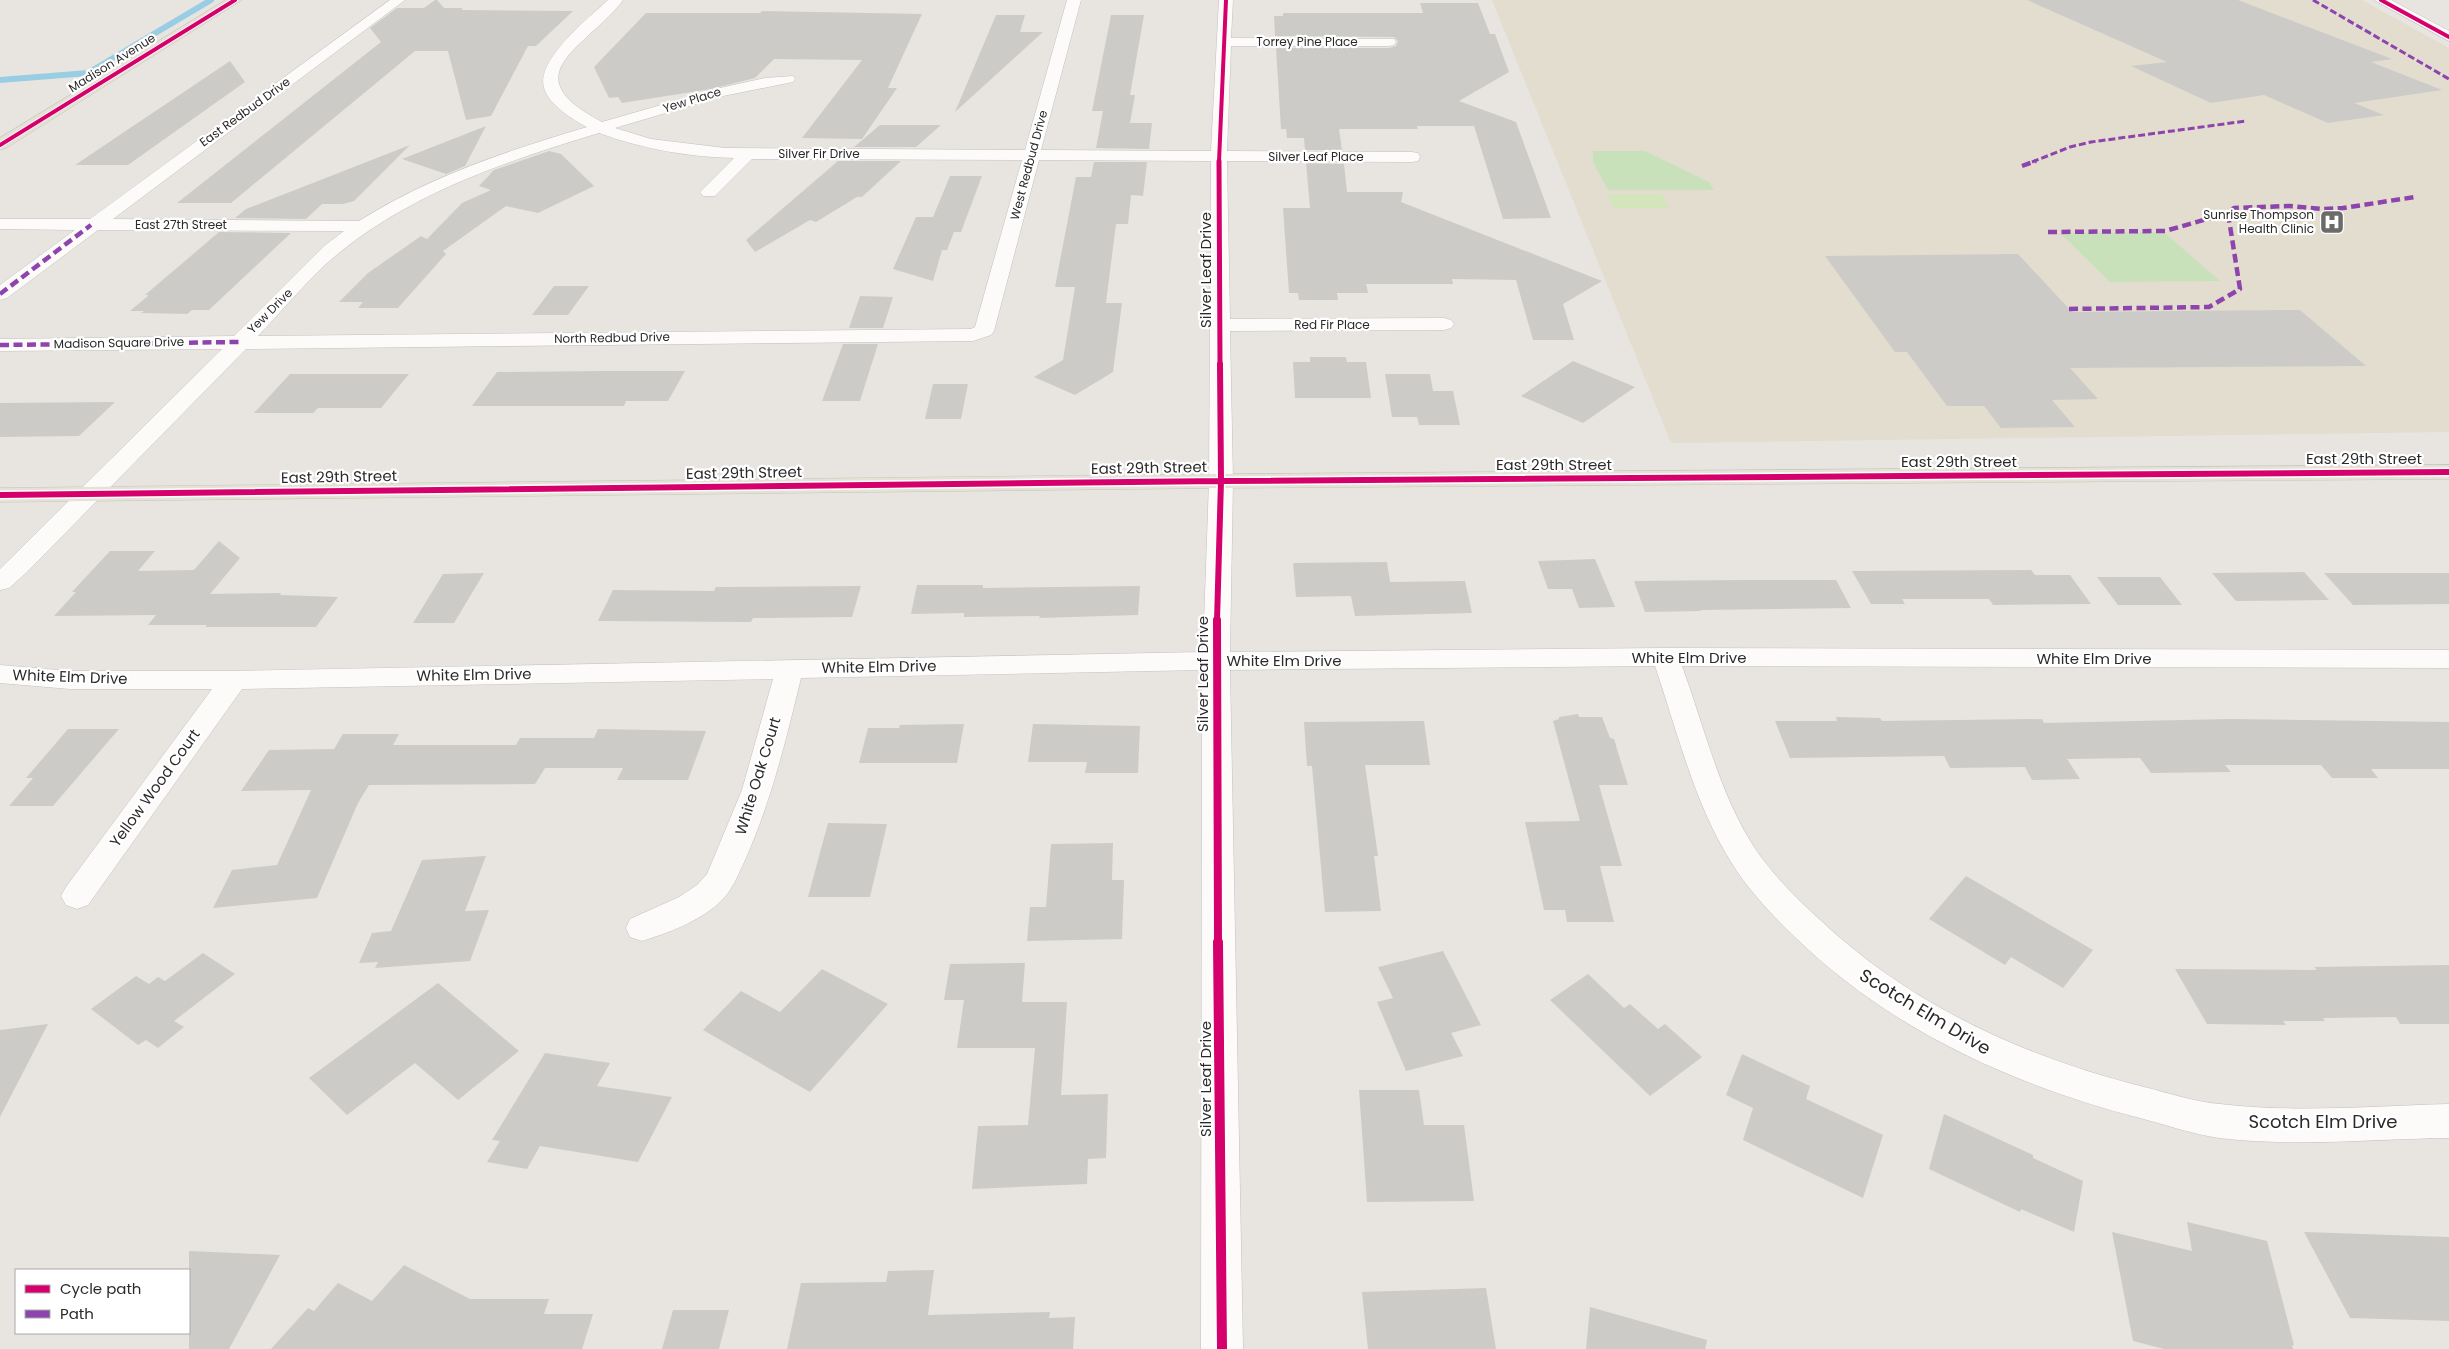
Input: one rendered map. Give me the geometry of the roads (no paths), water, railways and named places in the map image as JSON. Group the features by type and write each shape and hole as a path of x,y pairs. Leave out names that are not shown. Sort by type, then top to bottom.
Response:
{"main road":[{"name":"Madison Avenue","path":"0,145 235,0"},
{"name":"East 29th Street","path":"0,495 1221,481 2449,472"}],"street":[{"name":"East Redbud Drive","path":"92,225 398,0"},
{"name":"Silver Fir Drive","path":"616,0 567,50 552,78 552,90 555,96 570,111 599,128 652,144 689,150 748,154 1219,157"},
{"name":"West Redbud Drive","path":"984,331 1074,0"},
{"name":"Silver Leaf Drive","path":"1222,1349 1216,661 1221,481 1219,157 1226,0"},
{"path":"2381,0 2449,37"},
{"name":"Torrey Pine Place","path":"1225,42 1389,42"},
{"name":"Yew Place","path":"599,128 726,90 788,78"},
{"name":"Yew Drive","path":"0,582 18,567 91,494 331,250 362,226 388,209 451,177 489,162 599,128"},
{"path":"709,192 748,154"},
{"name":"Silver Leaf Place","path":"1219,157 1412,157"},
{"name":"East 27th Street","path":"0,224 362,226"},
{"path":"0,294 92,225"},
{"name":"Red Fir Place","path":"1220,325 1444,324"},
{"name":"North Redbud Drive","path":"239,342 973,334 984,331"},
{"name":"Madison Square Drive","path":"0,345 239,342"},
{"name":"White Elm Drive","path":"0,674 70,680 234,680 1216,661 1665,657 2449,659"},
{"name":"Scotch Elm Drive","path":"1665,657 1706,776 1736,844 1760,880 1800,922 1842,960 1882,989 1950,1031 1996,1054 2060,1079 2134,1102 2214,1120 2292,1124 2449,1122"},
{"name":"White Oak Court","path":"642,928 684,909 715,887 736,846 757,789 790,668"},
{"name":"Yellow Wood Court","path":"77,896 234,680"}],"waterway":[{"path":"0,80 88,73 211,0"}],"place":[{"name":"Sunrise Thompson Health Clinic","path":"2332,222"}]}
